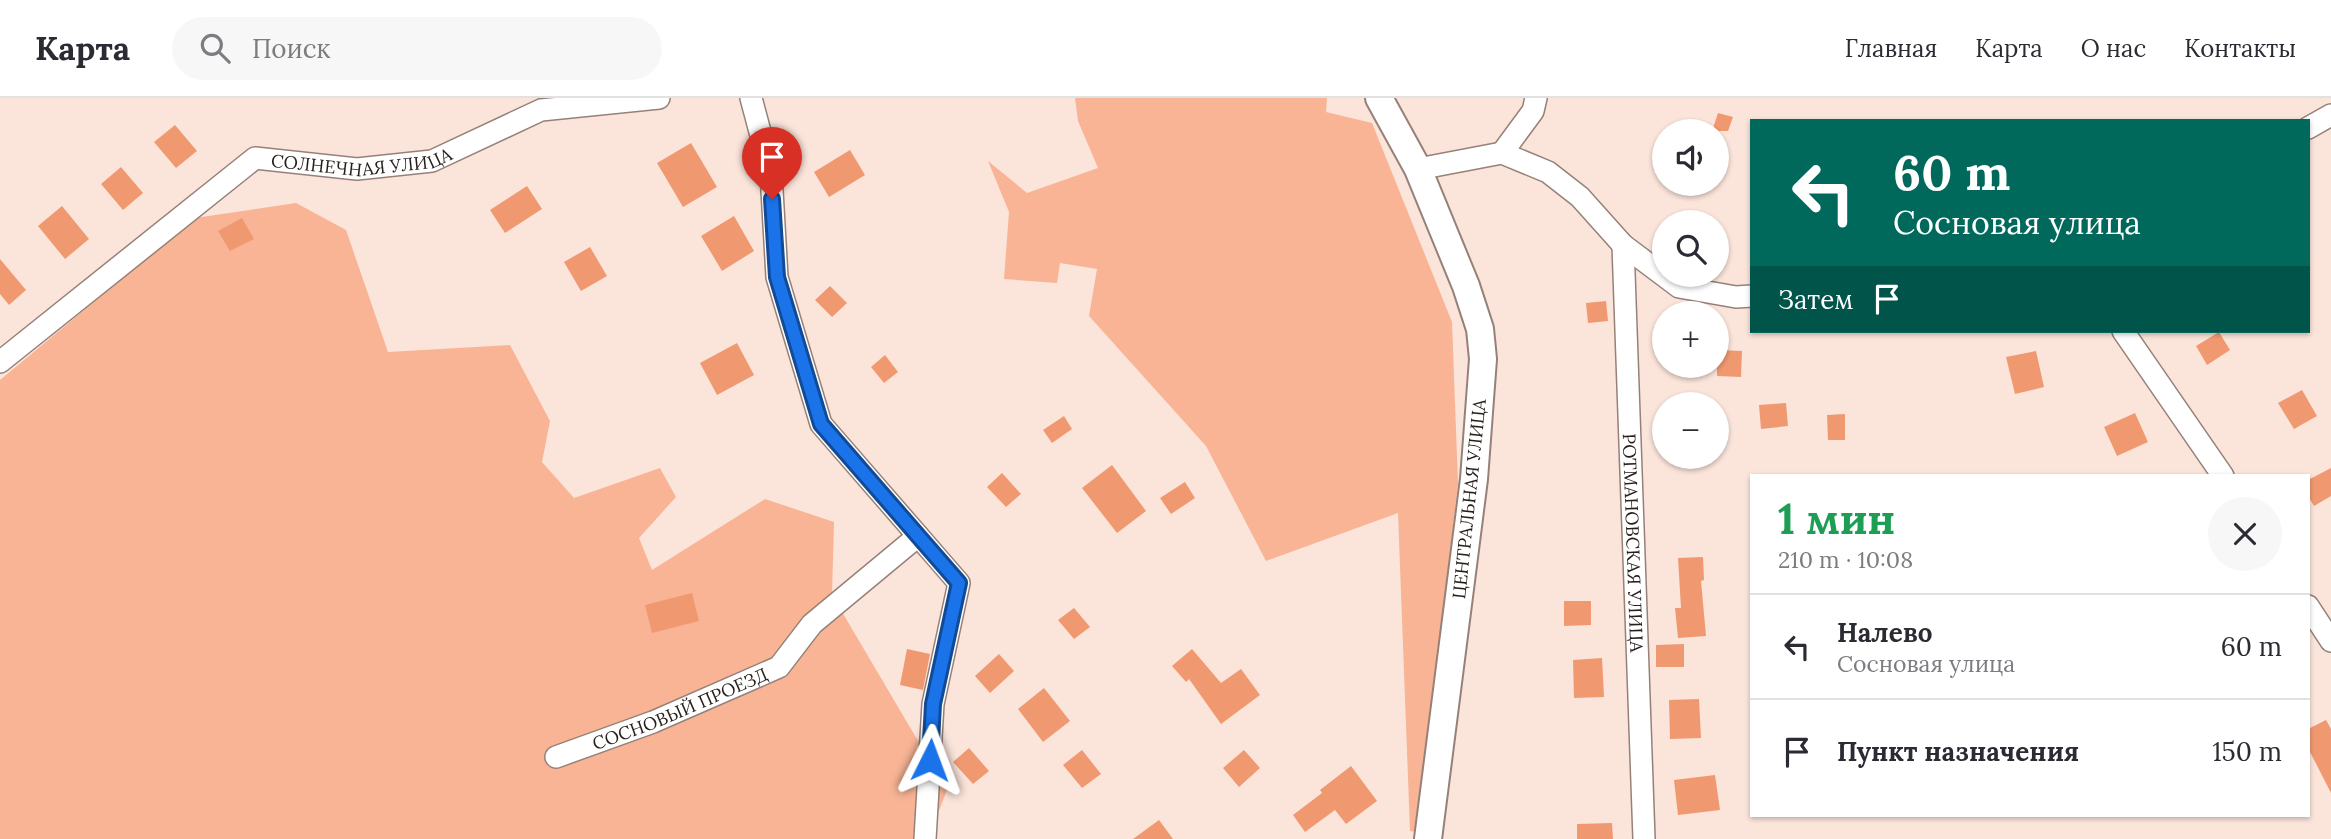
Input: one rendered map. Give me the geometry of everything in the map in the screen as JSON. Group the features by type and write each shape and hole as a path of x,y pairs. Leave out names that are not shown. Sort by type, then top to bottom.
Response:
{"street":[{"name":"СОЛНЕЧНАЯ УЛИЦА","path":"0,362 255,158 357,169 432,162 541,110 659,98"},
{"path":"751,98 771,173 777,277 821,424 959,583 933,704 925,839"},
{"name":"ЦЕНТРАЛЬНАЯ УЛИЦА","path":"1379,98 1418,169 1473,307 1480,329 1483,359 1474,479 1428,839"},
{"path":"1502,153 1533,111 1536,98"},
{"path":"2310,127 2331,115"},
{"path":"1418,169 1502,153 1548,172 1580,197 1622,245 1679,286 1736,297 1750,296"},
{"name":"РОТМАНОВСКАЯ УЛИЦА","path":"1622,245 1644,839"},
{"path":"2124,333 2222,474"},
{"name":"СОСНОВЫЙ ПРОЕЗД","path":"556,757 653,722 779,667 812,624 918,536"},
{"path":"2310,609 2331,641"}],"shaded area":[{"path":"1075,98 1327,98 1326,112 1372,123 1452,322 1458,484 1417,832 1410,831 1398,513 1266,561 1206,446 1089,316 1097,269 1060,263 1057,283 1004,279 1009,212 988,161 1027,193 1098,168 1078,121"},
{"path":"296,203 346,230 388,352 510,345 550,421 542,462 574,498 660,468 676,497 639,538 652,570 765,499 834,522 832,595 947,790 928,839 0,839 0,380 195,218"}],"building":[{"path":"1718,113 1733,117 1729,128 1729,119 1716,119"},
{"path":"175,125 197,151 176,168 154,142"},
{"path":"691,143 717,187 683,207 657,163"},
{"path":"850,150 865,175 829,197 814,172"},
{"path":"121,167 143,193 123,210 101,184"},
{"path":"527,186 542,209 505,233 490,210"},
{"path":"62,206 89,239 65,259 38,226"},
{"path":"734,216 754,251 722,271 701,236"},
{"path":"242,218 254,239 230,251 218,231"},
{"path":"590,247 607,276 581,291 564,262"},
{"path":"0,259 26,290 9,305 0,294"},
{"path":"830,286 847,303 832,317 815,300"},
{"path":"1606,301 1608,321 1588,323 1586,303"},
{"path":"2220,333 2230,350 2207,365 2196,346"},
{"path":"737,343 754,375 717,395 700,363"},
{"path":"1729,350 1742,351 1741,377 1729,376"},
{"path":"2036,351 2044,387 2015,394 2006,357"},
{"path":"885,355 898,372 884,383 871,367"},
{"path":"2302,390 2317,416 2294,429 2278,403"},
{"path":"1786,403 1788,426 1761,429 1759,405"},
{"path":"2135,413 2148,442 2117,456 2104,427"},
{"path":"1845,414 1845,440 1828,440 1827,415"},
{"path":"1064,416 1072,429 1052,443 1043,430"},
{"path":"1112,465 1146,511 1117,533 1082,488"},
{"path":"2331,468 2331,496 2314,506 2310,499 2310,479"},
{"path":"1002,473 1021,494 1006,507 987,487"},
{"path":"1185,482 1195,498 1171,514 1160,498"},
{"path":"1703,557 1704,580 1701,581 1706,636 1678,638 1675,608 1681,608 1678,558"},
{"path":"692,593 699,621 652,633 645,605"},
{"path":"1564,601 1591,601 1591,625 1564,626"},
{"path":"1074,608 1090,627 1074,639 1058,620"},
{"path":"1684,644 1684,667 1656,667 1656,645"},
{"path":"907,649 930,654 923,690 900,685"},
{"path":"1192,649 1221,683 1241,669 1260,695 1221,724 1189,679 1186,682 1172,666"},
{"path":"999,654 1014,671 990,693 975,676"},
{"path":"1602,658 1604,697 1574,698 1573,660"},
{"path":"1044,688 1070,721 1043,742 1018,709"},
{"path":"1699,699 1701,738 1670,739 1669,700"},
{"path":"2326,720 2331,729 2331,793 2310,752 2310,728"},
{"path":"969,748 989,771 973,784 953,762"},
{"path":"1082,750 1101,774 1082,788 1063,765"},
{"path":"1244,750 1260,768 1239,787 1223,768"},
{"path":"1351,766 1377,801 1346,824 1335,810 1305,832 1293,815"},
{"path":"1715,775 1720,810 1678,815 1674,780"},
{"path":"1159,820 1173,839 1133,839"},
{"path":"1612,823 1613,839 1577,839 1577,824"}],"route":[{"path":"772,199 777,277 821,424 959,583 933,704 930,760"}]}
